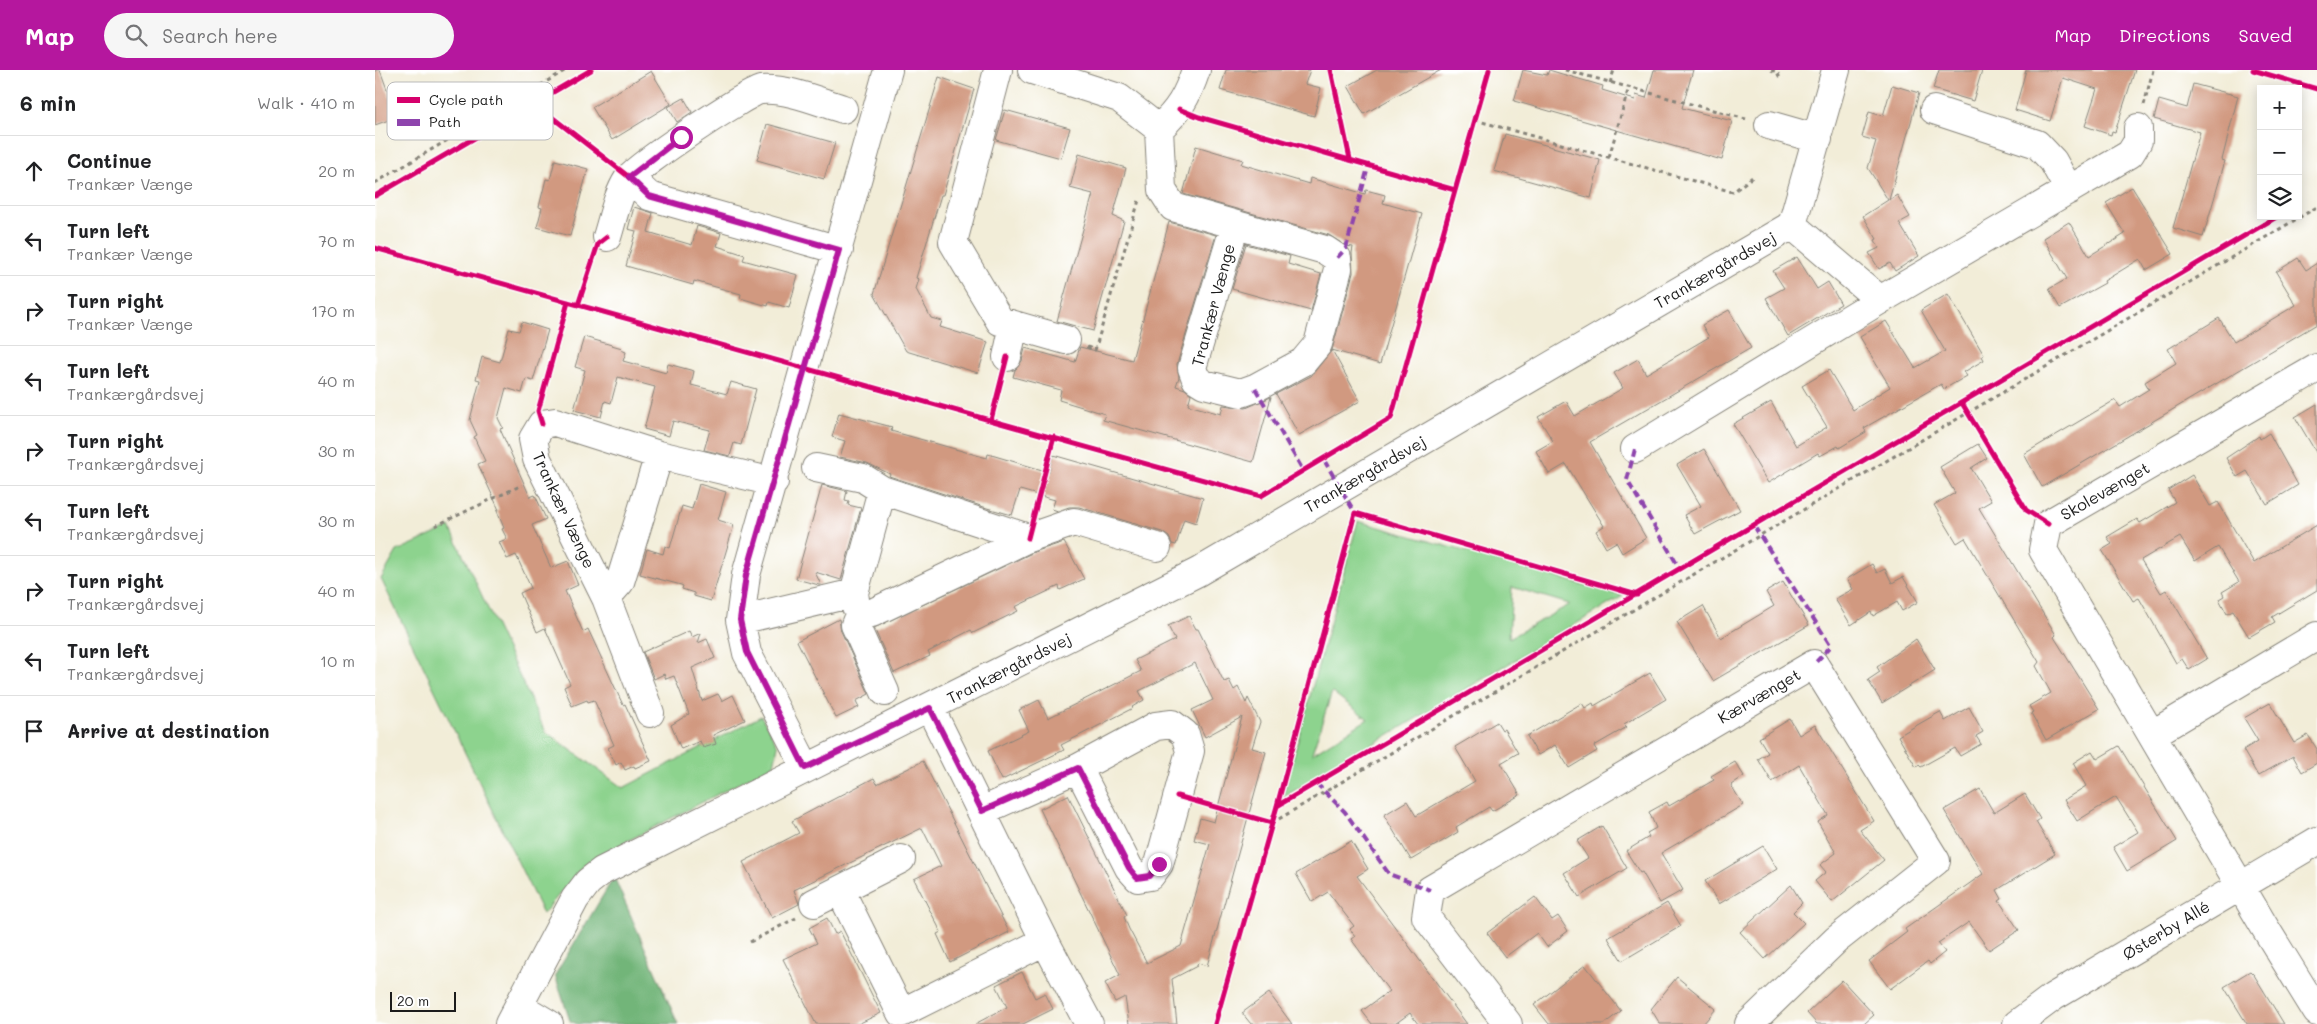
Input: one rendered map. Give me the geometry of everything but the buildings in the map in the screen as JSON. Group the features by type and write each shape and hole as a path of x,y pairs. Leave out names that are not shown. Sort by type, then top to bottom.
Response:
{"street":[{"path":"805,768 747,652 740,620 746,575 774,482 888,70"},
{"path":"999,70 953,242 1000,321 1065,340"},
{"path":"1032,70 1074,76 1119,98 1159,129 1184,101 1196,70"},
{"name":"Trankærgårdsvej","path":"514,1015 575,899 588,882 602,871 1198,572 1792,225 1837,70"},
{"path":"607,237 621,192 629,177 681,137 758,90 778,90 843,109"},
{"path":"1934,110 2037,144 2053,161 2069,190"},
{"path":"1769,125 1818,139"},
{"path":"1635,449 1880,300 2130,154 2138,141 2138,128"},
{"name":"Trankær Vænge","path":"1159,129 1162,190 1168,202 1179,210 1235,225 1325,250 1337,258 1338,269 1318,344 1303,362 1241,393 1204,384 1196,378 1192,368 1235,225"},
{"path":"629,177 649,196 839,250"},
{"name":"Trankærgårdsvej","path":"1792,225 1880,300"},
{"path":"1007,357 1014,325"},
{"name":"Skolevænget","path":"2317,368 2048,524 2043,550 2153,734 2241,887 2317,1012"},
{"name":"Trankær Vænge","path":"650,713 606,598 537,459 533,439 542,424 555,422 659,455 774,482"},
{"path":"606,598 620,582 659,455"},
{"path":"816,468 863,478 882,490 1028,538"},
{"path":"882,490 857,602 855,625 885,692"},
{"path":"740,620 857,602 872,613 1028,538 1074,522 1157,547"},
{"path":"2153,734 2317,636"},
{"name":"Kærvænget","path":"1509,1024 1426,917 1430,890 1814,664 1936,861 1836,940 1749,1024"},
{"name":"Trankærgårdsvej","path":"930,708 1045,941 1089,1024"},
{"path":"982,811 1078,768 1156,726 1172,724 1185,734 1190,751 1159,864 1150,876 1137,878 1129,868 1078,768"},
{"name":"Østerby Allé","path":"2017,1024 2053,997 2317,841"},
{"path":"814,903 901,859"},
{"path":"840,890 901,1013 1045,941"},
{"path":"514,1015 549,1024"}],"path":[{"path":"546,82 566,70"},
{"path":"1565,70 1769,125"},
{"path":"1610,83 1613,70"},
{"path":"1771,70 1777,72 1781,80"},
{"path":"2138,128 2153,70"},
{"path":"1609,157 1629,87"},
{"path":"1475,120 1733,192 1755,175"},
{"path":"375,183 448,140"},
{"path":"1065,340 1095,350 1139,199"},
{"path":"1263,820 1272,823 1967,411 2317,207"},
{"path":"1967,411 1973,422"},
{"path":"435,526 544,474"},
{"path":"750,942 813,910 814,903"}],"green space":[{"path":"1358,521 1623,596 1282,798","holes":["1512,587 1569,604 1569,605 1509,638","1332,692 1368,719 1312,754 1312,753"]},
{"path":"450,527 545,731 623,788 761,716 778,746 774,765 585,863 543,914 381,579 397,551"},
{"path":"614,877 678,1024 577,1024 570,1021 555,975"}],"marked path":[{"path":"1337,258 1346,248 1369,164"},
{"path":"1255,388 1304,472"},
{"path":"1635,449 1627,480 1680,569"},
{"path":"1324,460 1355,513"},
{"path":"1754,526 1831,646 1814,664"},
{"path":"1316,783 1345,812 1389,874 1430,890"}],"cycle path":[{"path":"553,92 591,70"},
{"path":"1331,70 1350,159"},
{"path":"375,248 1261,496 1391,418 1489,70"},
{"path":"2253,70 2317,89"},
{"path":"1179,109 1199,117 1455,190"},
{"path":"553,118 629,177"},
{"path":"375,196 471,140"},
{"path":"1277,806 2271,220"},
{"path":"578,305 598,244 607,237"},
{"path":"542,424 538,411 568,302"},
{"path":"991,420 1007,357"},
{"path":"1962,403 2026,510 2048,524"},
{"path":"1028,538 1054,437"},
{"path":"1215,1024 1277,806 1355,513 1637,595"},
{"path":"1177,796 1272,823"}],"route":[{"path":"681,137 629,177 649,196 839,250 746,575 740,620 747,652 805,768 930,708 982,811 1078,768 1129,868 1137,878 1150,876 1159,864"}]}
